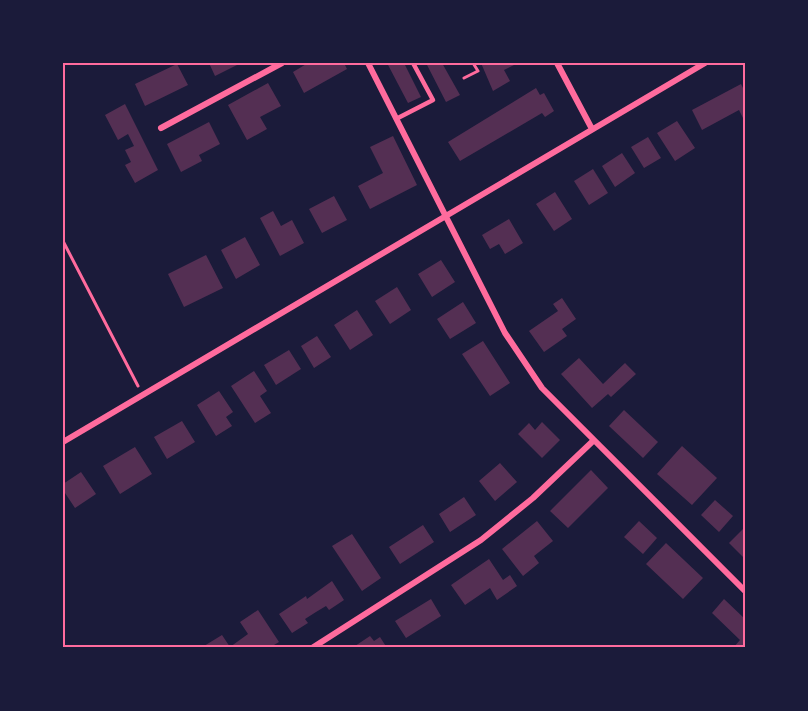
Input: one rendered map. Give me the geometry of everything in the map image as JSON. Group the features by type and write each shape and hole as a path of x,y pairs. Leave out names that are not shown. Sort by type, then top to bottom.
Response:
{"street":[{"path":"161,128 282,63"},
{"path":"368,63 505,333 542,388 745,591"},
{"path":"557,63 592,129"},
{"path":"63,442 705,63"},
{"path":"312,648 481,540 533,498 593,441"}],"lane":[{"path":"396,119 432,100 413,63"}],"path":[{"path":"464,78 478,71 473,63"},
{"path":"63,241 142,395"}],"building":[{"path":"209,63 241,63 215,76"},
{"path":"308,63 344,63 347,69 304,93 293,72"},
{"path":"387,63 404,63 421,97 408,103"},
{"path":"426,63 442,63 460,95 446,102"},
{"path":"481,63 513,63 514,65 504,70 510,81 493,91"},
{"path":"177,64 188,85 145,106 135,84"},
{"path":"268,83 281,106 260,117 267,129 247,140 228,105"},
{"path":"741,84 745,92 745,122 739,110 702,130 692,110"},
{"path":"536,88 540,95 544,93 554,111 545,117 542,113 460,161 448,142"},
{"path":"125,104 158,170 135,183 125,165 131,162 125,150 134,146 128,134 118,140 105,115"},
{"path":"677,121 695,148 675,161 657,133"},
{"path":"209,122 220,144 199,155 202,161 181,172 167,144"},
{"path":"393,136 417,185 370,209 358,186 383,173 370,147"},
{"path":"648,137 661,158 644,168 631,147"},
{"path":"622,153 635,173 615,187 602,166"},
{"path":"593,169 608,193 589,205 574,181"},
{"path":"555,192 572,219 554,231 536,204"},
{"path":"334,196 347,220 322,233 309,209"},
{"path":"273,211 281,226 292,220 304,243 280,256 260,218"},
{"path":"509,219 523,243 505,254 499,244 490,249 482,235"},
{"path":"245,237 260,265 236,279 221,250"},
{"path":"206,255 223,288 184,307 168,274"},
{"path":"441,260 455,282 432,297 418,274"},
{"path":"397,287 411,310 390,324 375,301"},
{"path":"562,298 576,319 562,329 567,336 544,352 529,331 558,311 553,304"},
{"path":"463,302 476,323 450,339 437,319"},
{"path":"357,310 373,335 350,350 334,325"},
{"path":"317,336 331,357 314,368 301,346"},
{"path":"483,341 510,383 490,396 462,354"},
{"path":"289,350 301,369 276,385 264,365"},
{"path":"579,358 603,384 625,363 636,374 611,397 608,394 592,408 561,374"},
{"path":"254,371 267,391 260,396 271,413 255,423 231,386"},
{"path":"219,391 233,412 226,417 232,426 216,436 197,405"},
{"path":"624,410 658,442 643,458 609,426"},
{"path":"182,421 195,442 167,459 154,437"},
{"path":"542,422 560,440 542,458 518,434 529,423 535,430"},
{"path":"682,446 717,478 692,505 657,474"},
{"path":"135,447 152,474 120,494 103,466"},
{"path":"500,463 517,482 495,501 479,481"},
{"path":"591,470 608,488 568,528 550,511"},
{"path":"81,472 96,494 75,508 63,490 63,484"},
{"path":"464,497 476,515 450,532 439,514"},
{"path":"715,500 733,516 719,532 701,515"},
{"path":"537,521 553,541 534,556 539,563 523,576 502,549"},
{"path":"639,521 657,538 643,554 624,537"},
{"path":"423,525 434,542 400,564 389,547"},
{"path":"745,527 745,559 729,543"},
{"path":"352,534 381,578 362,591 332,546"},
{"path":"666,543 703,578 683,599 646,564"},
{"path":"489,559 503,580 510,575 517,586 497,600 490,588 465,605 451,585"},
{"path":"332,581 344,600 329,610 326,606 316,612 305,619 308,623 292,633 279,614 306,596 307,599"},
{"path":"431,599 441,616 406,638 395,621"},
{"path":"724,599 745,619 745,648 733,648 740,640 712,613"},
{"path":"258,610 279,642 269,648 206,648 204,646 222,635 230,647 248,634 240,622"},
{"path":"370,636 374,641 380,637 387,648 352,648"}]}
